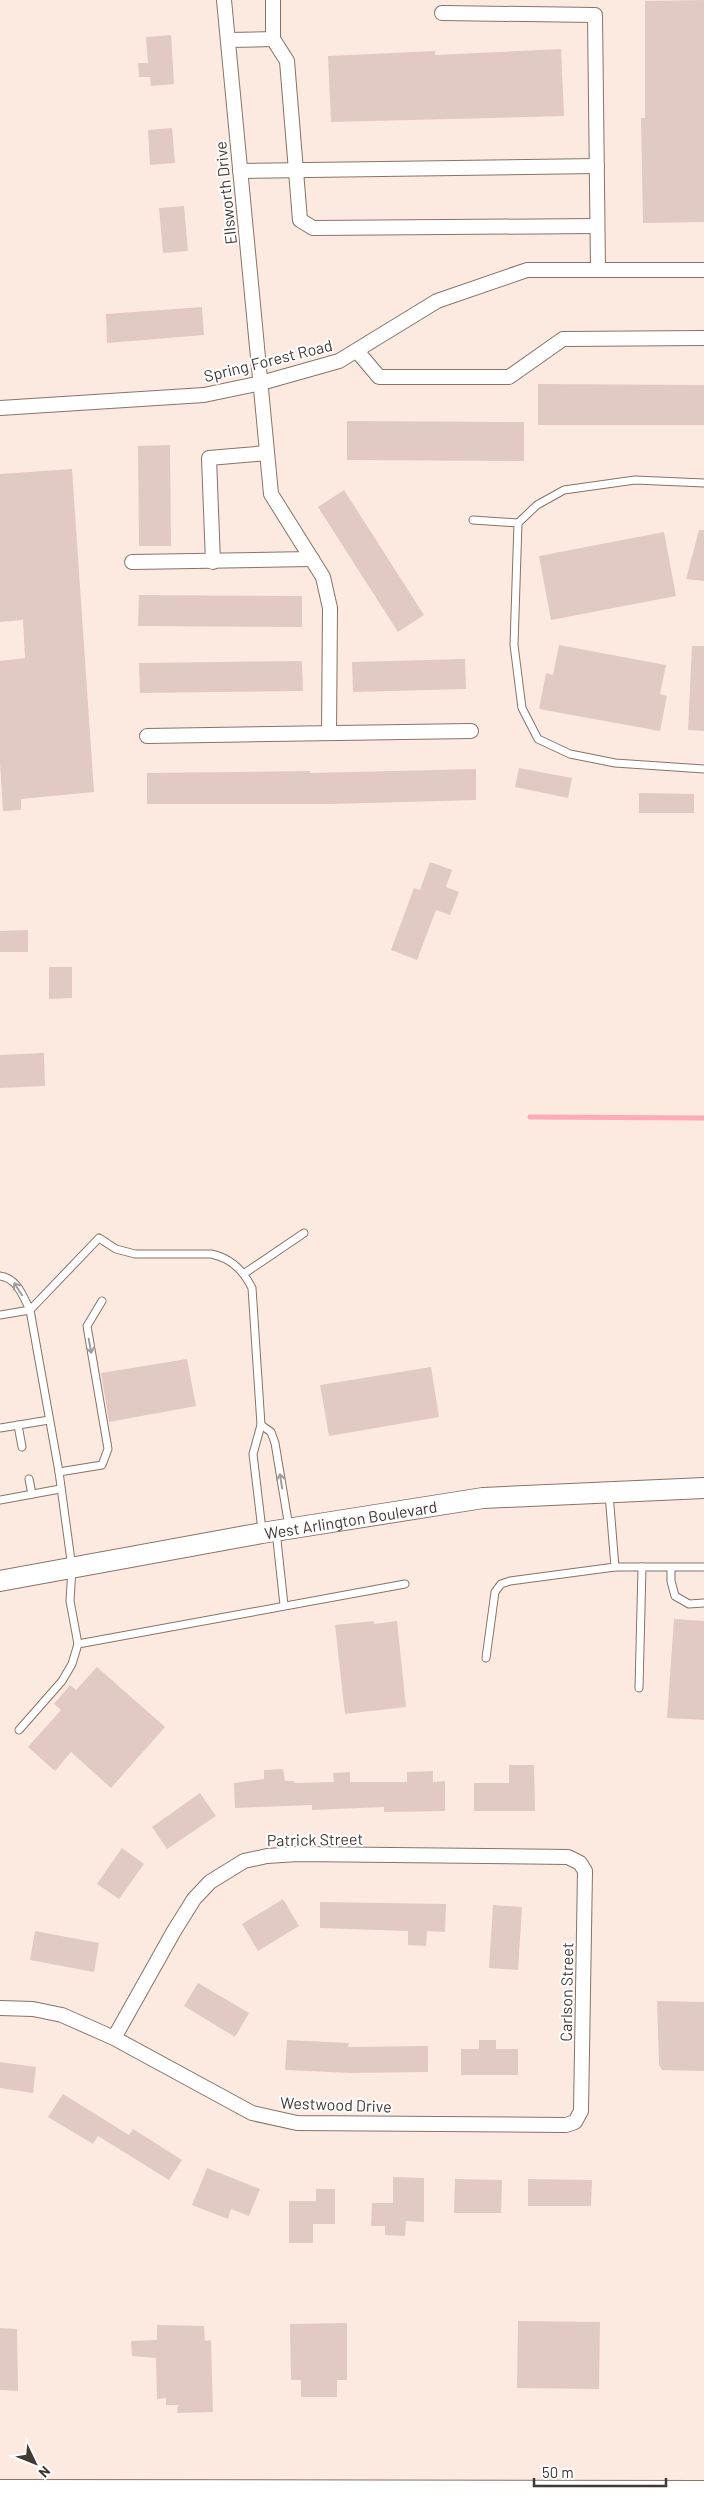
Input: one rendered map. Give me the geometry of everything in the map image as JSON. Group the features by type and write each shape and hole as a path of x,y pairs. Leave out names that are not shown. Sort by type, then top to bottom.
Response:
{"main road":[{"name":"West Arlington Boulevard","path":"0,1581 276,1531 483,1498 704,1488"}],"street":[{"name":"Ellsworth Drive","path":"224,0 271,494 323,577 330,608 329,733"},
{"path":"273,0 272,39 287,61 300,220 313,228 598,226"},
{"path":"442,13 595,15 598,270"},
{"path":"228,40 272,39"},
{"path":"240,171 597,166"},
{"name":"Spring Forest Road","path":"0,408 204,395 261,383 339,361 437,301 527,270 704,270"},
{"path":"357,351 379,377 508,377 563,339 704,338"},
{"path":"213,562 209,458 267,453"},
{"path":"132,562 312,560"},
{"path":"147,736 471,731"},
{"name":"Patrick Street","path":"114,2038 194,1899 210,1882 244,1861 267,1856 298,1854 568,1857 580,1863"},
{"name":"Carlson Street","path":"575,2122 582,2111 585,1871 580,1863"},
{"name":"Westwood Drive","path":"0,2008 34,2009 62,2015 114,2038 252,2113 275,2120 297,2123 546,2125 566,2125 575,2122"},
{"path":"0,2489 365,2494 704,2490"}],"lane":[{"path":"704,483 635,480 564,490 537,505 518,523 514,645 522,708 538,739 570,754 615,763 704,769"},
{"path":"473,520 518,523"},
{"path":"245,1273 304,1233"},
{"path":"0,1315 30,1310 99,1238 116,1249 135,1254 211,1254 222,1256 245,1273 253,1295 255,1354 261,1425 253,1454 276,1531"},
{"path":"0,1276 8,1277 17,1286 30,1310 59,1472 72,1568 70,1601 78,1644 72,1664 62,1681 18,1730"},
{"path":"59,1472 102,1465 108,1448 87,1326 102,1301"},
{"path":"0,1428 49,1420"},
{"path":"18,1425 22,1447"},
{"path":"261,1425 271,1432 275,1443 276,1531 284,1605"},
{"path":"29,1479 32,1494"},
{"path":"1,1498 60,1489"},
{"path":"609,1492 615,1567"},
{"path":"486,1658 495,1592 501,1584 615,1567 704,1567"},
{"path":"639,1688 642,1567"},
{"path":"671,1568 671,1580 676,1596 689,1604 704,1603"},
{"path":"78,1644 405,1584"}],"building":[{"path":"704,0 704,222 643,223 641,118 645,118 645,1"},
{"path":"171,35 174,84 151,86 150,77 139,77 138,63 148,63 146,37"},
{"path":"561,49 564,116 331,122 328,56 435,51 435,55"},
{"path":"172,128 175,163 150,165 148,130"},
{"path":"184,206 188,251 163,253 159,208"},
{"path":"202,307 204,335 107,343 106,314"},
{"path":"538,384 704,385 704,425 538,425"},
{"path":"347,421 524,422 524,461 347,460"},
{"path":"170,445 171,546 139,546 138,446"},
{"path":"72,469 94,792 21,799 21,810 3,811 0,763 0,661 25,658 23,620 0,622 0,474"},
{"path":"344,490 424,615 398,632 318,507"},
{"path":"699,530 704,530 704,581 686,579"},
{"path":"664,532 676,596 551,620 539,556"},
{"path":"139,595 302,596 302,627 138,626"},
{"path":"559,645 666,665 660,694 667,696 660,731 539,709 546,673 553,675"},
{"path":"692,646 704,646 704,731 688,730"},
{"path":"465,659 466,689 353,692 352,662"},
{"path":"302,661 303,691 140,693 139,663"},
{"path":"519,768 572,778 568,798 515,787"},
{"path":"476,769 476,800 333,804 147,804 147,773 310,771 310,773"},
{"path":"639,793 694,794 694,813 639,813"},
{"path":"430,862 452,870 446,887 459,892 450,915 436,910 417,960 391,950 414,888 420,890"},
{"path":"28,930 28,952 0,952 0,931"},
{"path":"49,967 72,967 72,998 49,999"},
{"path":"44,1053 45,1086 0,1088 0,1055"},
{"path":"187,1359 196,1406 109,1422 101,1373"},
{"path":"431,1367 439,1417 329,1436 320,1385"},
{"path":"674,1619 704,1621 704,1720 667,1718"},
{"path":"374,1621 374,1624 397,1621 406,1707 345,1714 335,1625"},
{"path":"97,1667 165,1727 111,1788 71,1752 55,1771 28,1747 61,1710 54,1704 70,1685 76,1690"},
{"path":"509,1765 534,1765 535,1811 474,1811 474,1783 509,1783"},
{"path":"283,1769 285,1781 294,1781 294,1783 334,1782 333,1773 350,1772 350,1782 407,1782 407,1772 433,1771 433,1782 445,1781 445,1811 384,1812 384,1807 312,1810 312,1805 235,1808 234,1783 264,1779 264,1770"},
{"path":"200,1793 216,1816 167,1849 152,1827"},
{"path":"122,1848 144,1864 119,1899 97,1884"},
{"path":"283,1899 299,1926 258,1951 242,1924"},
{"path":"320,1902 446,1904 445,1932 427,1931 426,1946 408,1945 408,1931 320,1928"},
{"path":"493,1905 522,1907 518,1970 489,1968"},
{"path":"35,1931 99,1943 94,1972 30,1960"},
{"path":"198,1983 249,2013 235,2037 184,2006"},
{"path":"657,2001 704,2002 704,2071 662,2070 659,2065"},
{"path":"287,2040 349,2043 348,2047 428,2046 428,2072 351,2073 285,2070"},
{"path":"479,2040 496,2040 496,2049 518,2049 518,2075 461,2075 461,2049 479,2049"},
{"path":"0,2062 36,2067 33,2093 0,2088"},
{"path":"63,2094 129,2135 133,2129 182,2160 169,2180 98,2136 93,2144 48,2117"},
{"path":"207,2168 260,2189 249,2216 231,2209 228,2219 192,2205"},
{"path":"393,2177 424,2178 424,2222 406,2221 405,2236 385,2235 385,2226 371,2226 372,2203 393,2203"},
{"path":"455,2179 502,2180 501,2213 454,2213"},
{"path":"528,2179 592,2180 591,2206 528,2206"},
{"path":"316,2189 335,2189 335,2224 313,2224 313,2243 289,2243 289,2201 316,2201"},
{"path":"518,2321 600,2322 599,2389 517,2388"},
{"path":"347,2323 347,2380 337,2380 337,2397 301,2397 301,2380 291,2380 290,2324"},
{"path":"157,2325 204,2326 205,2341 211,2340 213,2412 177,2413 178,2405 166,2405 166,2398 157,2399 156,2358 132,2356 131,2341 157,2340"},
{"path":"0,2328 17,2329 18,2391 0,2390"}],"waterway":[{"path":"530,1117 704,1118"}]}
